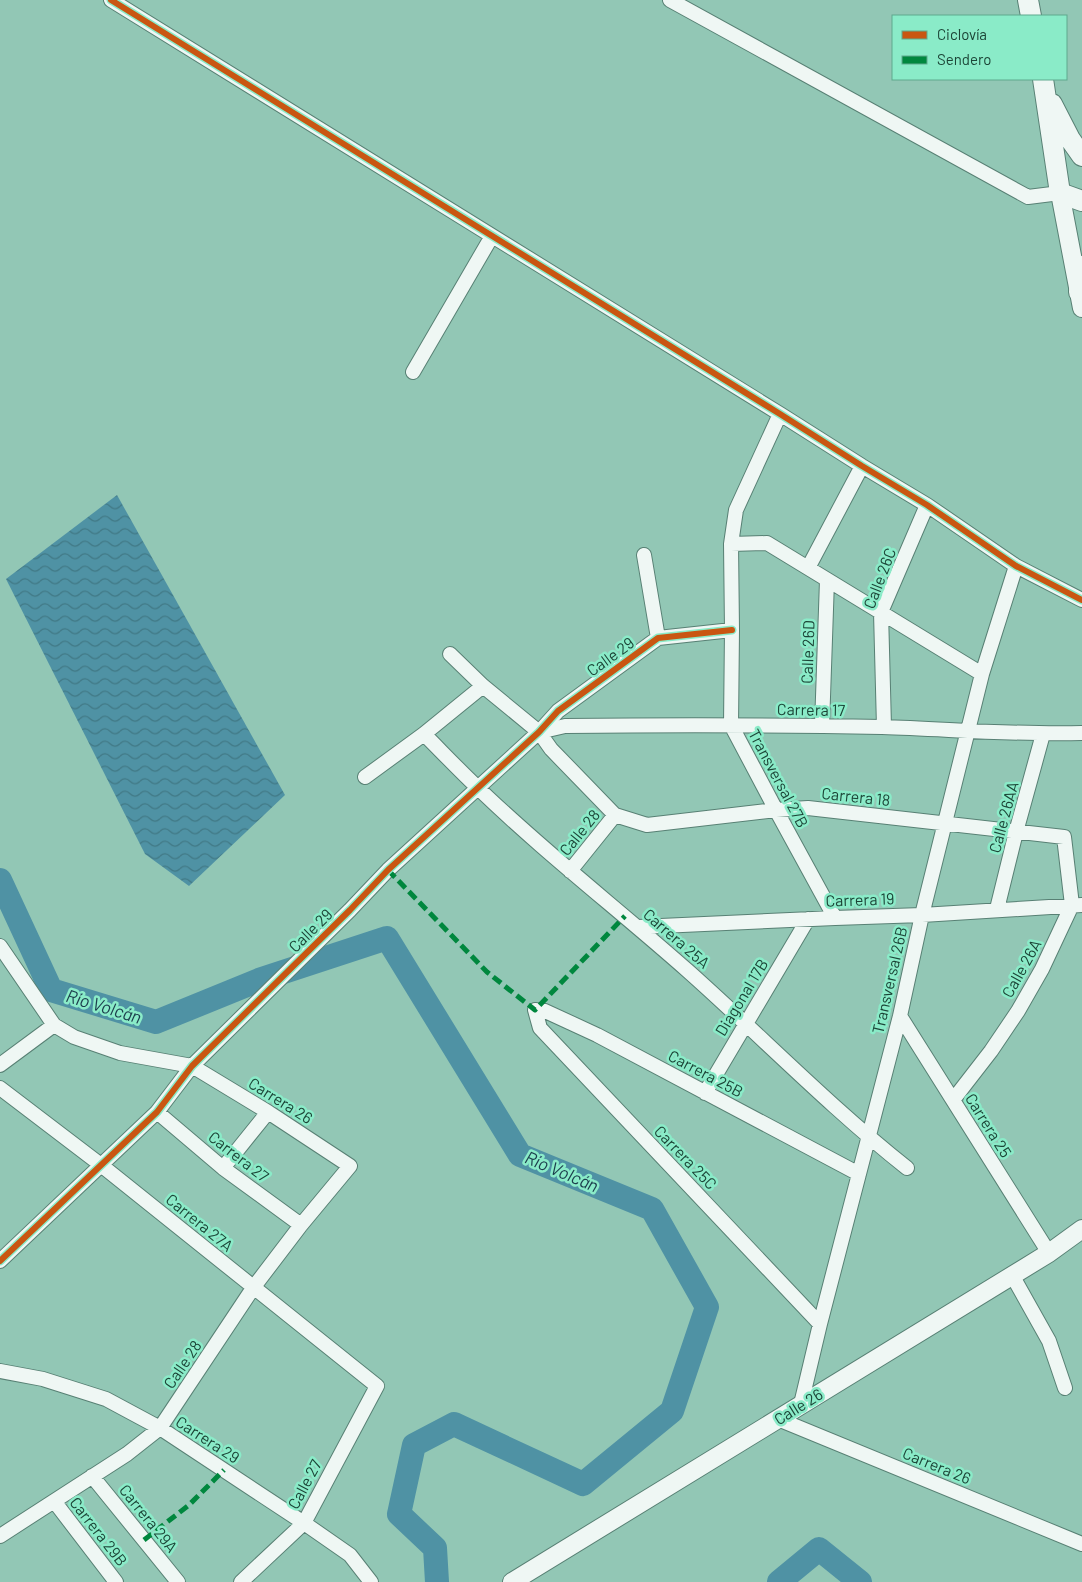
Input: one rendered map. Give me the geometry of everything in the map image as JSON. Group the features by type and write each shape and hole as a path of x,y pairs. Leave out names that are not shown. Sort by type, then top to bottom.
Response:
{"highway":[{"path":"1028,0 1031,15"},
{"path":"1043,82 1060,193 1082,201"},
{"path":"1043,82 1056,113 1082,156"},
{"path":"1081,300 1080,274 1082,266"}],"main road":[{"path":"1060,193 1081,300"},
{"name":"Calle 26","path":"512,1582 1050,1253 1082,1228"}],"street":[{"path":"111,0 862,466 928,505 1016,566 1082,600"},
{"path":"670,0 1028,197 1060,193"},
{"path":"413,372 492,236"},
{"name":"Transversal 27B","path":"780,414 736,510 731,544 731,725 835,918"},
{"path":"808,568 862,466"},
{"name":"Calle 26C","path":"884,727 881,612 928,505"},
{"path":"731,544 767,543 982,674"},
{"path":"644,555 658,638 732,630"},
{"name":"Transversal 26B","path":"801,1404 858,1174 900,1016 922,915 982,674 1016,566"},
{"name":"Calle 26D","path":"822,726 827,580"},
{"name":"Calle 29","path":"0,1261 157,1112 192,1066 388,870 539,732 558,711 658,638"},
{"path":"450,654 483,686 539,732 551,749 615,815"},
{"path":"365,778 424,734 483,686"},
{"name":"Carrera 17","path":"539,732 565,726 731,725 884,727 1043,734 1082,733"},
{"name":"Carrera 25A","path":"424,734 477,788 570,871 639,927 746,1023 868,1137 907,1168"},
{"name":"Calle 26AA","path":"997,909 1043,734"},
{"name":"Carrera 18","path":"615,815 647,825 808,808 1064,837 1077,905"},
{"name":"Calle 28","path":"570,871 615,815"},
{"name":"Carrera 19","path":"639,927 922,915 1077,905"},
{"name":"Calle 26A","path":"953,1100 991,1051 1018,1010 1077,905"},
{"name":"Diagonal 17B","path":"705,1092 808,919"},
{"path":"0,946 54,1025 74,1037 120,1052 192,1066"},
{"name":"Carrera 25B","path":"535,1010 545,1010 597,1034 858,1174"},
{"name":"Carrera 25C","path":"535,1010 540,1028 820,1324"},
{"name":"Carrera 25","path":"900,1016 1050,1253"},
{"path":"0,1065 54,1025"},
{"name":"Carrera 26","path":"192,1066 268,1112 350,1166"},
{"name":"Carrera 27A","path":"0,1088 101,1165 377,1386"},
{"name":"Carrera 27","path":"157,1112 223,1168 301,1224"},
{"path":"223,1168 268,1112"},
{"name":"Calle 28","path":"0,1536 127,1454 160,1428 253,1288 301,1224 350,1166"},
{"path":"1012,1275 1049,1341 1066,1388"},
{"name":"Carrera 29","path":"0,1371 43,1379 106,1399 160,1428 350,1555 371,1582"},
{"name":"Calle 27","path":"241,1582 304,1523 377,1386"},
{"name":"Carrera 26","path":"778,1419 1082,1544"},
{"name":"Carrera 29A","path":"92,1476 178,1582"},
{"name":"Carrera 29B","path":"54,1501 116,1582"}],"water":[{"path":"117,495 285,795 189,886 145,854 6,579"}],"waterway":[{"name":"Río Volcán","path":"0,880 51,990 156,1022 259,980 387,938 520,1155 652,1209 707,1307 672,1411 583,1484 454,1424 414,1445 399,1514 435,1548 437,1582"},
{"name":"Río Volcán","path":"779,1582 819,1549 860,1582"}],"marked path":[{"path":"388,870 487,972 535,1010 625,916"},
{"path":"144,1540 189,1505 224,1470"}],"cycle path":[{"path":"111,0 927,505 1016,566 1082,600"},
{"path":"0,1261 157,1112 192,1066 388,870 539,732 558,711 658,638 732,630"}]}
